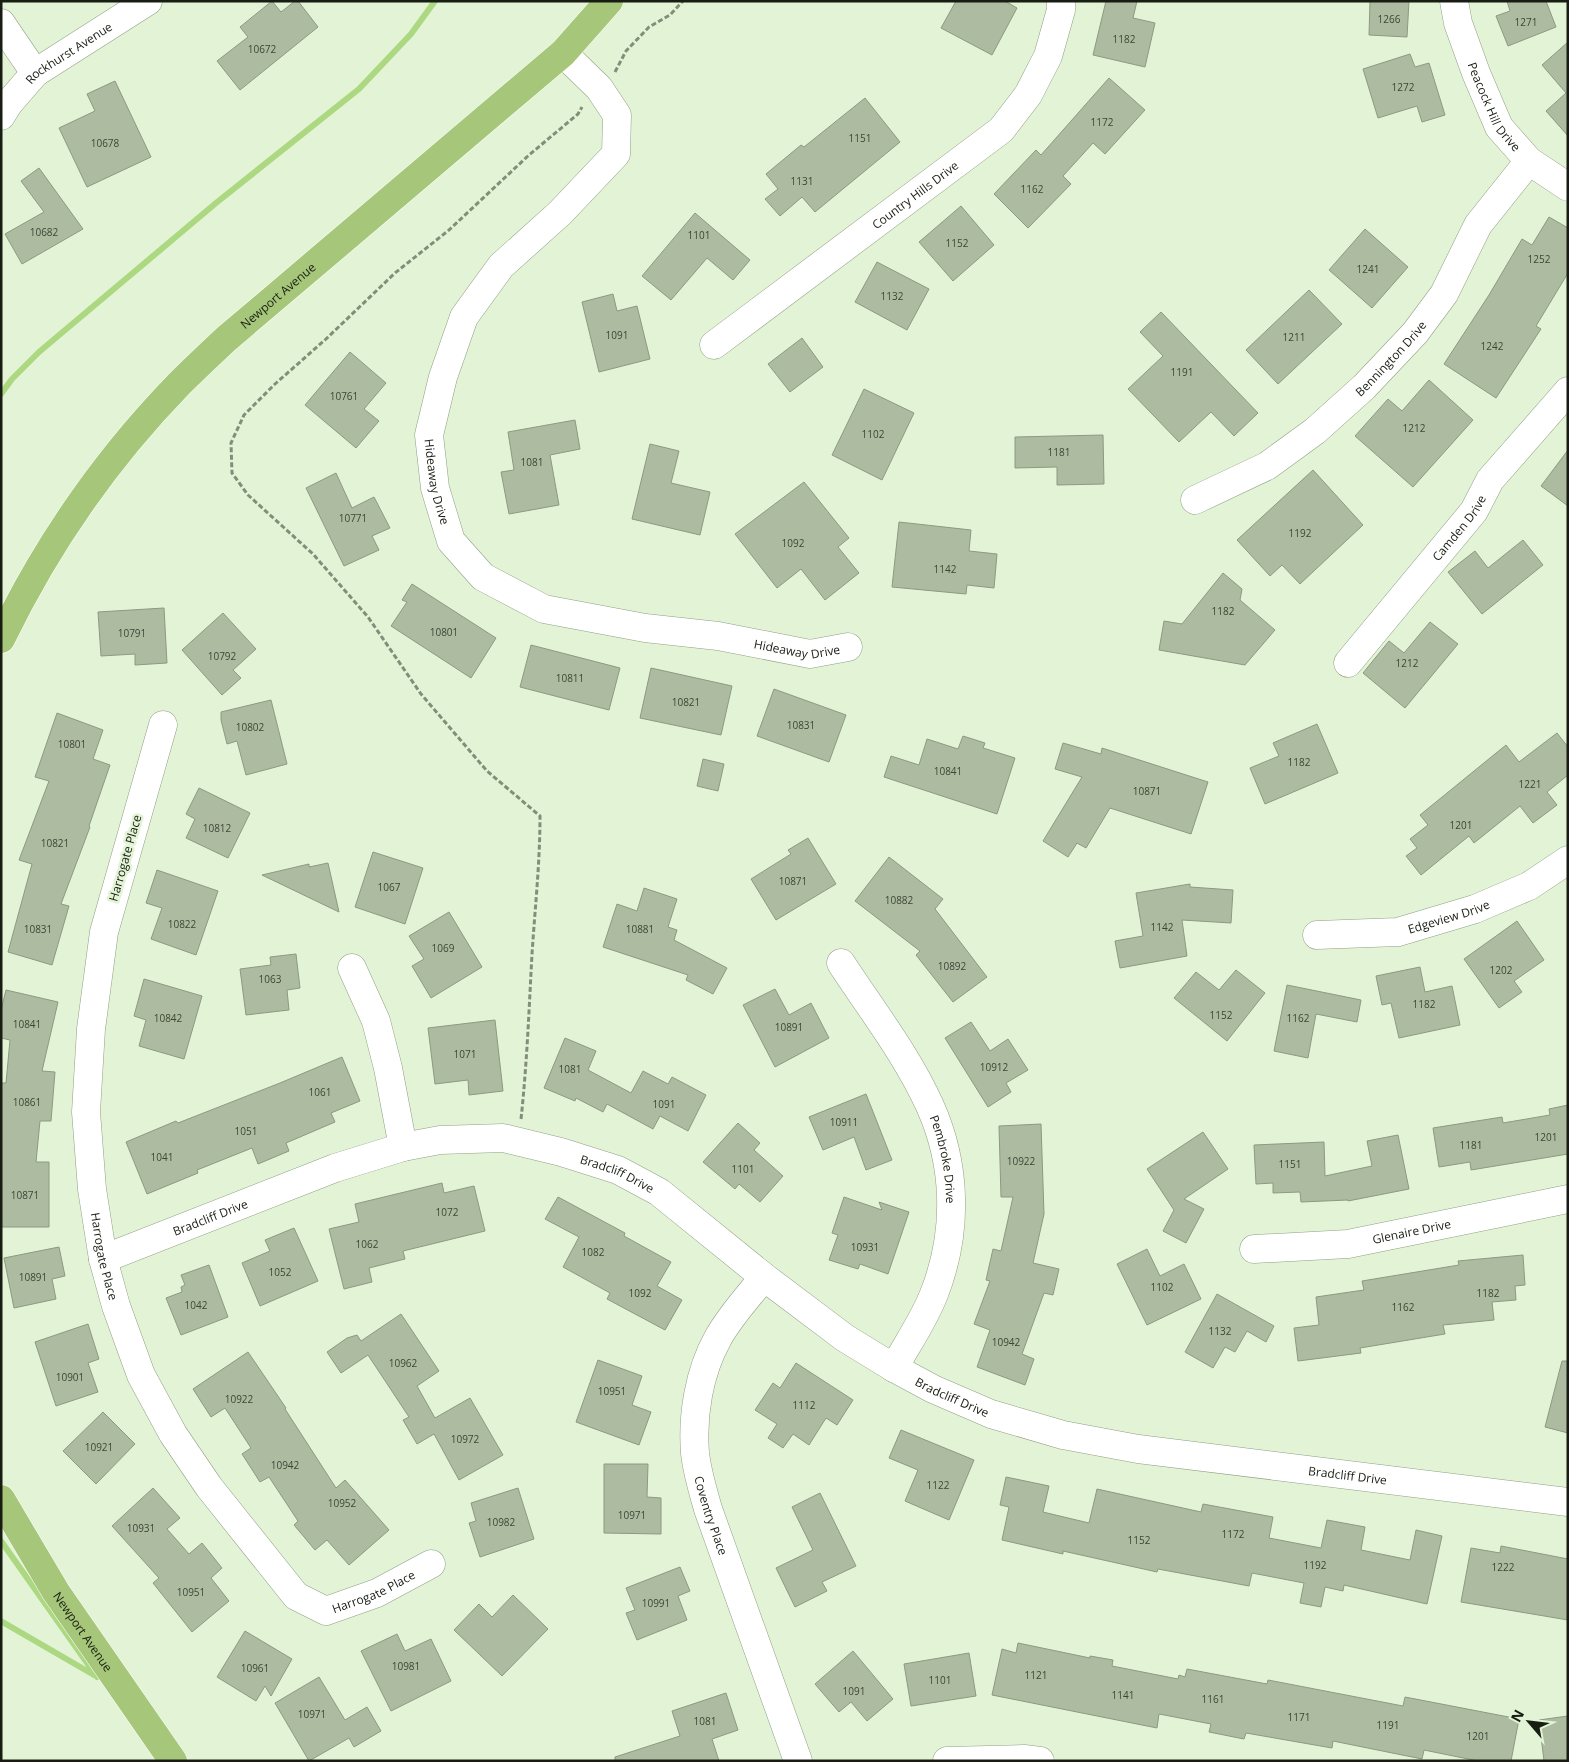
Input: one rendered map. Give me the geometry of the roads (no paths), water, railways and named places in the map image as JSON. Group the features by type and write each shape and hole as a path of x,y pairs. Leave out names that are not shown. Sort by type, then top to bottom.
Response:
{"main road":[{"name":"Newport Avenue","path":"1,639 52,545 109,464 179,384 226,339 564,53 609,1"},
{"name":"Newport Avenue","path":"1,1499 56,1592 173,1761"}],"street":[{"name":"Rockhurst Avenue","path":"1,116 35,73 148,1"},
{"name":"Country Hills Drive","path":"714,345 1001,130 1028,95 1048,56 1062,1"},
{"name":"Peacock Hill Drive","path":"1454,1 1458,23 1499,128 1529,161 1568,187"},
{"path":"1,23 35,73"},
{"name":"Hideaway Drive","path":"564,53 599,88 617,115 616,154 560,213 501,266 464,317 443,377 429,435 435,488 451,541 483,577 544,609 645,628 718,636 810,654 848,647"},
{"name":"Bennington Drive","path":"1195,500 1267,466 1315,431 1364,387 1415,334 1427,318 1444,294 1478,224 1529,161"},
{"name":"Camden Drive","path":"1348,663 1474,511 1490,480 1568,391"},
{"name":"Harrogate Place","path":"163,725 104,932 92,1029 86,1112 92,1189 103,1259 116,1306 141,1375 173,1434 210,1487 296,1596 326,1611 377,1593 431,1564"},
{"name":"Edgeview Drive","path":"1317,934 1398,932 1475,909 1529,886 1568,860"},
{"name":"Pembroke Drive","path":"841,964 902,1055 930,1106 949,1166 951,1223 947,1257 934,1296 894,1368"},
{"path":"352,968 376,1021 388,1068 403,1147"},
{"name":"Bradcliff Drive","path":"103,1259 335,1168 403,1147 440,1140 503,1138 561,1152 618,1170 659,1192 764,1277 845,1338 933,1389 969,1406 1026,1426 1138,1449 1568,1502"},
{"name":"Glenaire Drive","path":"1254,1249 1348,1244 1568,1199"},
{"name":"Coventry Place","path":"764,1277 718,1339 706,1366 695,1409 695,1454 708,1509 798,1761"},
{"path":"946,1761 1024,1759 1040,1761"}],"waterway":[{"path":"1,394 12,379 39,352 216,203 359,89 411,34 435,1"},
{"path":"1,1541 97,1677"},
{"path":"1,1621 94,1675"}]}
